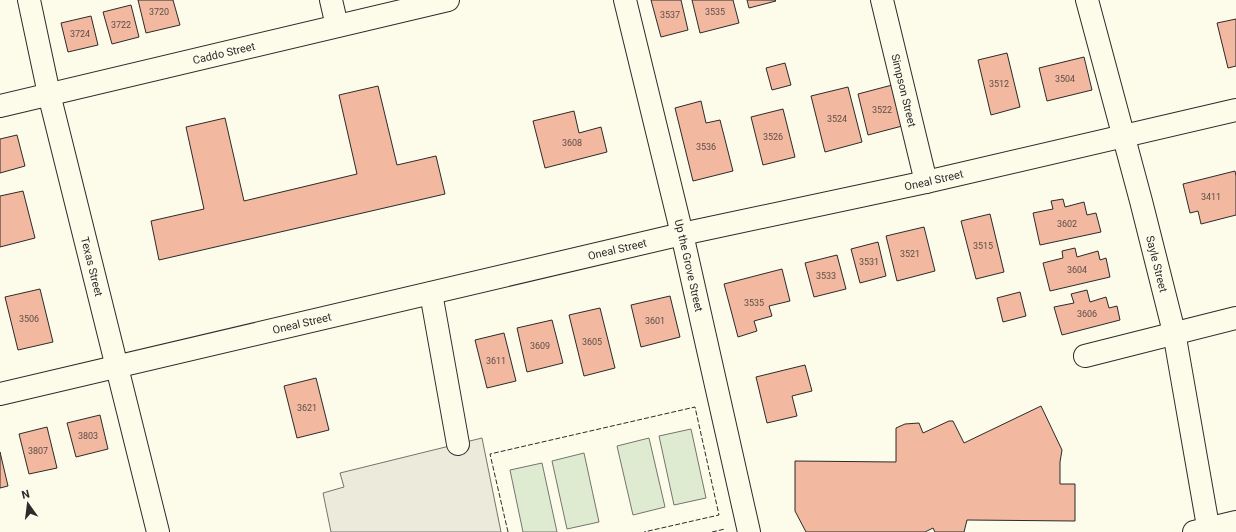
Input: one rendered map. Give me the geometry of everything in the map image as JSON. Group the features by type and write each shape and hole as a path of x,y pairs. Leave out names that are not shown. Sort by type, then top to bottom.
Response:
{"street":[{"name":"Texas Street","path":"29,0 49,94 158,532"},
{"path":"331,0 338,26"},
{"name":"Caddo Street","path":"0,106 448,0"},
{"name":"Up the Grove Street","path":"625,0 682,234 749,532"},
{"name":"Simpson Street","path":"882,0 926,182"},
{"name":"Sayle Street","path":"1087,0 1141,201 1174,332 1204,531"},
{"name":"Oneal Street","path":"0,394 682,234 926,182 1236,110"},
{"path":"431,293 458,444"},
{"path":"1085,356 1174,332 1236,318"},
{"path":"1204,531 1236,522"}],"green space":[{"path":"691,429 706,498 674,505 659,436"},
{"path":"649,438 665,507 633,515 617,446"},
{"path":"584,453 599,522 567,529 552,461"},
{"path":"542,463 557,532 523,532 510,470"}],"shaded area":[{"path":"482,438 501,532 331,532 323,493 344,487 340,473"}],"building":[{"path":"138,0 173,0 180,25 146,33"},
{"path":"651,0 681,0 688,30 661,37"},
{"path":"692,0 733,0 739,23 700,33"},
{"path":"747,0 775,0 776,1 749,8"},
{"path":"131,5 139,37 112,44 103,12"},
{"path":"91,16 98,45 68,52 61,23"},
{"path":"1236,19 1236,66 1228,68 1217,23"},
{"path":"1007,53 1020,107 991,115 978,60"},
{"path":"1084,57 1092,90 1047,101 1039,68"},
{"path":"785,63 791,85 772,90 766,68"},
{"path":"896,84 906,125 868,135 858,94"},
{"path":"378,86 397,165 436,156 445,194 159,260 151,221 204,209 186,127 225,118 244,201 357,174 339,95"},
{"path":"848,87 862,142 825,152 811,96"},
{"path":"701,101 706,123 720,120 733,171 693,181 675,108"},
{"path":"783,109 795,157 763,165 751,117"},
{"path":"574,111 579,133 601,127 607,152 545,168 533,121"},
{"path":"17,135 25,166 0,173 0,139"},
{"path":"1235,171 1236,215 1201,224 1198,211 1190,213 1183,184"},
{"path":"23,191 35,238 0,247 0,196"},
{"path":"1063,199 1065,207 1084,202 1087,215 1096,213 1101,232 1040,245 1033,213 1053,209 1051,201"},
{"path":"990,214 1004,272 976,279 961,221"},
{"path":"924,227 935,271 897,281 886,236"},
{"path":"878,242 886,276 860,283 851,249"},
{"path":"1075,248 1077,257 1098,251 1100,260 1106,258 1110,277 1050,291 1043,263 1063,258 1062,251"},
{"path":"837,255 846,289 814,297 805,263"},
{"path":"782,269 790,301 769,306 772,316 754,321 757,331 738,337 724,284"},
{"path":"40,289 53,342 18,350 5,297"},
{"path":"1087,290 1090,302 1106,297 1109,308 1117,306 1120,320 1062,335 1054,307 1074,303 1071,294"},
{"path":"1020,292 1026,316 1003,322 997,298"},
{"path":"670,296 680,337 641,347 631,305"},
{"path":"600,308 615,368 584,376 569,315"},
{"path":"552,320 563,363 527,372 517,328"},
{"path":"504,333 516,381 487,388 475,340"},
{"path":"805,365 812,391 792,396 797,416 767,423 756,377"},
{"path":"316,378 329,430 297,438 284,386"},
{"path":"1041,406 1062,450 1060,462 1060,484 1075,484 1075,521 967,520 964,532 935,532 933,528 925,532 806,532 795,511 795,461 896,462 896,428 905,424 919,423 923,433 949,421 953,421 964,443"},
{"path":"100,415 108,449 76,457 67,423"},
{"path":"47,427 57,468 29,474 19,434"},
{"path":"0,452 8,486 0,488"}],"fence":[{"path":"508,532 490,454 695,407 719,515 644,532"},
{"path":"712,532 725,529"}]}
